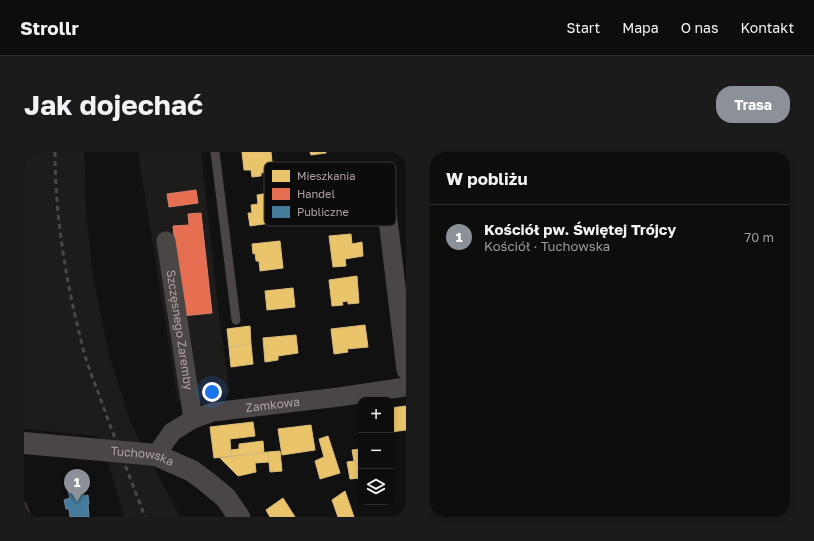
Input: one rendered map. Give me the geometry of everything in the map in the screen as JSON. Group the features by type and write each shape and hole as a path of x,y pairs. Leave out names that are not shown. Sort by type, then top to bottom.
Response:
{"street":[{"path":"390,226 406,370"},
{"name":"Szczęsnego Zaremby","path":"166,241 192,419"},
{"name":"Zamkowa","path":"156,455 172,432 192,419 213,412 339,397 406,387"},
{"name":"Tuchowska","path":"24,443 156,455 192,471 208,482 226,498 239,517"}],"lane":[{"path":"216,152 236,320"}],"shaded area":[{"path":"24,152 84,152 86,210 93,277 109,355 131,424 180,517 124,517 108,463 97,436 24,429"},
{"path":"138,152 201,152 220,322 230,393 178,402"}],"building: Mieszkania":[{"path":"242,152 271,152 272,162 264,162 264,172 261,173 261,176 252,177 251,170 244,170"},
{"path":"310,152 326,152 326,153 311,155"},
{"path":"264,194 264,224 250,226 248,213 252,213 251,205 258,204 257,195"},
{"path":"351,234 352,244 362,242 363,256 345,259 346,266 333,267 329,236"},
{"path":"280,241 283,268 260,271 259,261 256,261 255,253 253,254 252,244"},
{"path":"357,276 359,303 348,304 348,301 342,302 343,305 332,306 329,280"},
{"path":"293,288 295,307 267,310 265,291"},
{"path":"365,325 368,347 347,349 348,352 334,354 331,329"},
{"path":"250,326 251,344 229,347 227,329"},
{"path":"296,335 298,353 278,356 278,360 265,362 263,338"},
{"path":"251,344 253,364 231,367 229,347"},
{"path":"406,406 406,430 394,432 394,408"},
{"path":"253,422 255,436 230,439 231,456 214,458 210,427"},
{"path":"311,425 315,450 282,455 278,429"},
{"path":"328,436 340,473 320,479 315,461 324,457 319,439"},
{"path":"263,441 264,453 231,456 231,450 239,449 239,444"},
{"path":"358,449 358,478 350,479 347,462 354,461 352,450"},
{"path":"280,451 282,471 270,472 268,452"},
{"path":"268,452 269,462 255,463 256,472 238,476 220,458"},
{"path":"345,491 354,517 338,517 332,500"},
{"path":"283,498 295,517 270,517 266,510"}],"building: Handel":[{"path":"196,190 198,203 169,207 167,194"},
{"path":"201,213 212,313 182,316 173,226 189,225 188,214"}],"building: Publiczne":[{"path":"78,486 83,489 84,496 88,495 89,517 70,517 69,509 66,509 64,500 70,498 68,491 72,487"}],"waterway":[{"path":"24,504 28,517"}],"railway":[{"path":"55,152 57,203 63,253 78,328 91,372 145,517"}],"place":[{"name":"Kościół pw. Świętej Trójcy","path":"77,502"}]}
